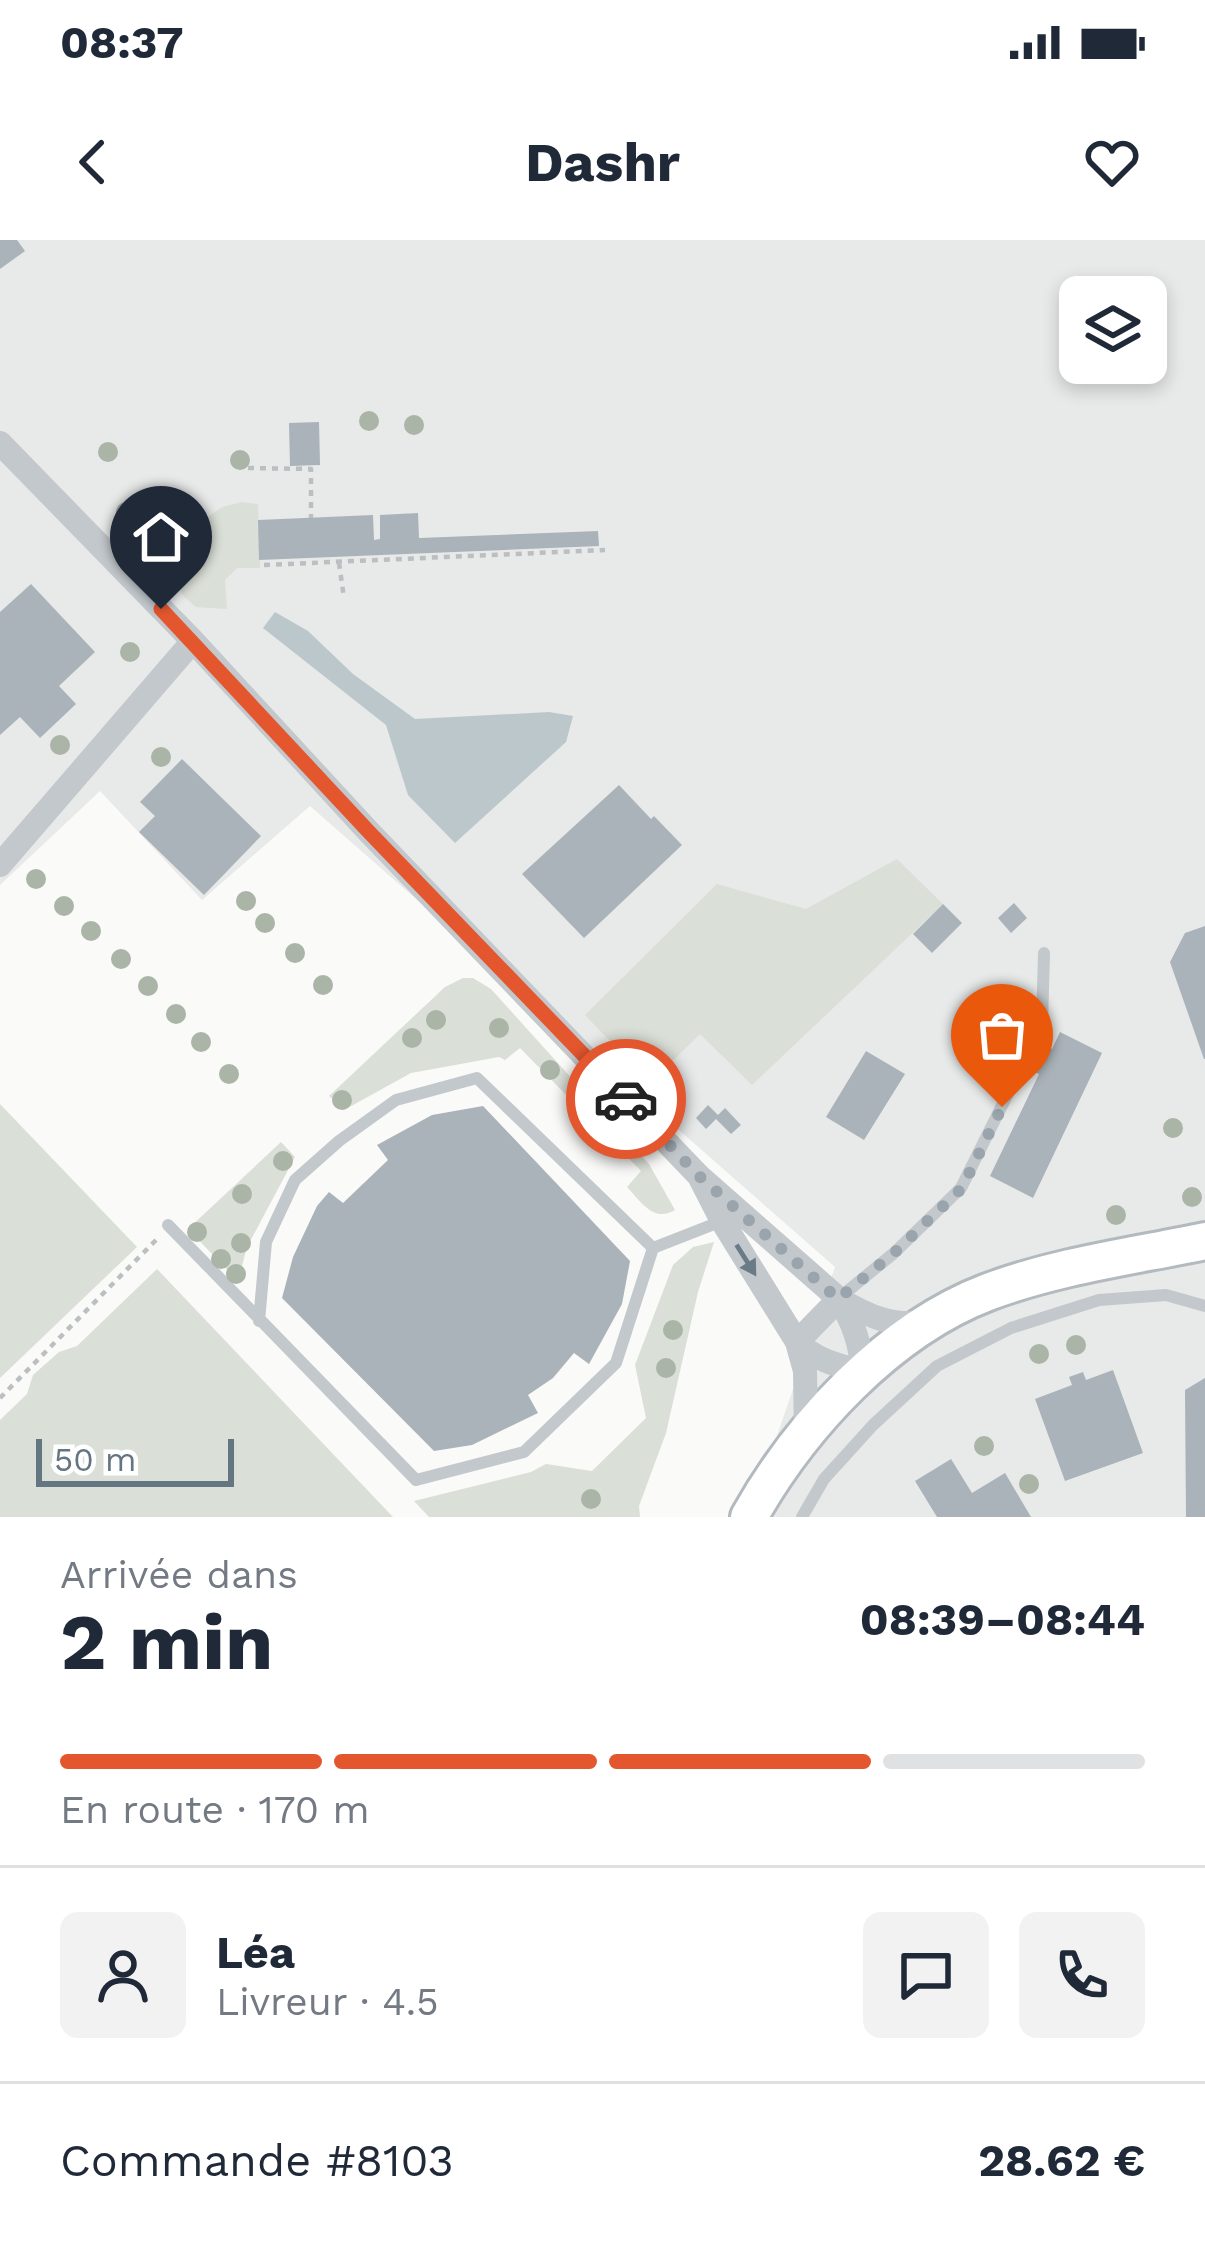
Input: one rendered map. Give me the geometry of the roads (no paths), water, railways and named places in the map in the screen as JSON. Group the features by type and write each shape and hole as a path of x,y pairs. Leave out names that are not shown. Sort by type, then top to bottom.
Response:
{"street":[{"path":"0,443 699,1176 838,1299 884,1322 929,1321"},
{"path":"0,866 193,641"},
{"path":"699,1176 797,1342 805,1371 806,1434"},
{"path":"749,1517 806,1434 863,1372 929,1321 984,1293 1038,1276 1205,1241"},
{"path":"797,1342 838,1299"},
{"path":"838,1299 854,1324 863,1372"},
{"path":"797,1342 826,1363 863,1372"}],"lane":[{"path":"838,1299 962,1188 1042,1025 1044,952"},
{"path":"259,1321 266,1242 295,1180 396,1100 477,1078 653,1248"},
{"path":"653,1248 722,1221"},
{"path":"168,1225 416,1480 524,1452 616,1363 653,1248"},
{"path":"802,1517 824,1479 873,1425 937,1366 977,1345 1010,1328 1099,1300 1166,1295 1205,1306"}]}
